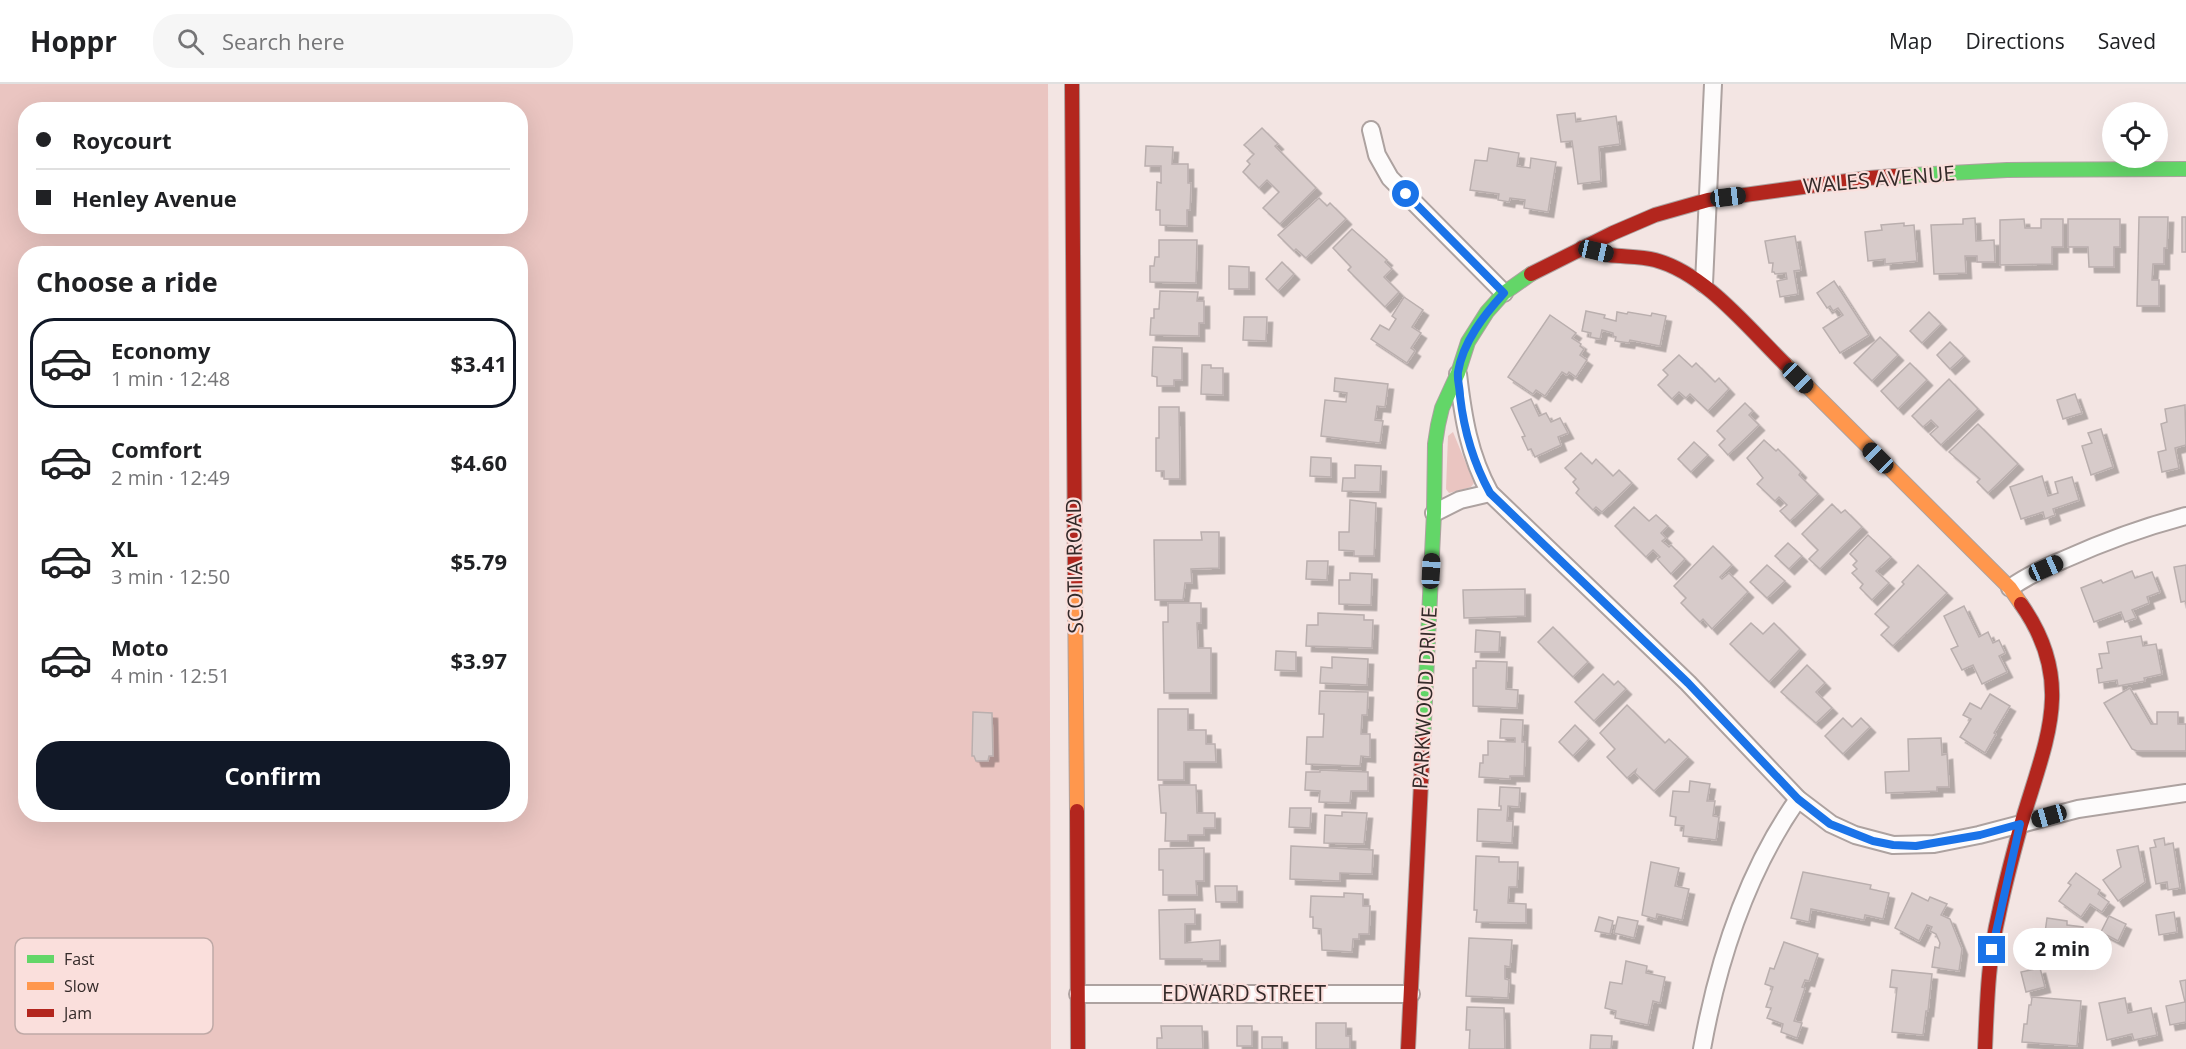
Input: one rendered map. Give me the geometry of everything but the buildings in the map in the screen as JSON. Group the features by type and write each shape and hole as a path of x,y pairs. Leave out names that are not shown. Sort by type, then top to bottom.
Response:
{"street":[{"name":"SCOTIA ROAD","path":"1072,84 1078,1049"},
{"path":"1704,284 1713,84"},
{"path":"1371,130 1377,155 1390,178 1504,293"},
{"name":"WALES AVENUE","path":"1504,293 1538,269 1654,215 1708,200 1869,178 1940,173 2028,170 2186,170"},
{"path":"1582,248 1610,255 1656,260 1673,266 1704,284 2010,588 2027,608 2039,631 2051,667 2054,698 2052,724 2047,747 2020,824 1992,950 1985,1049"},
{"name":"PARKWOOD DRIVE","path":"1408,1049 1437,425 1442,408 1458,374 1468,342 1487,312 1504,293"},
{"path":"1458,374 1464,422 1471,452 1490,493 1688,683 1798,799 1830,824 1855,835 1893,845 1934,844 1980,835 2078,809 2186,793"},
{"path":"1434,513 1460,500 1490,493"},
{"path":"2010,588 2025,577 2088,549 2186,516"},
{"path":"1702,1049 1719,972 1735,921 1754,875 1777,829 1798,799"},
{"name":"EDWARD STREET","path":"1078,994 1411,994"}],"shaded area":[{"path":"0,84 1048,84 1051,1049 0,1049"},
{"path":"1453,432 1474,483 1471,487 1449,493 1446,489 1448,436"}],"traffic: fast":[{"path":"1895,176 2007,170 2186,169"},
{"path":"1423,742 1435,444 1438,425 1442,408 1458,373 1468,342 1487,312 1504,293 1531,274"}],"traffic: slow":[{"path":"1785,364 2010,588 2021,604"},
{"path":"1075,585 1077,811"}],"traffic: jam":[{"path":"1072,84 1075,585"},
{"path":"1531,274 1655,215 1708,200 1895,176"},
{"path":"1582,248 1609,255 1655,260 1691,277 1709,289 1785,364"},
{"path":"1985,1049 1995,930 2015,847 2039,767 2051,713 2052,687 2048,660 2038,633 2021,604"},
{"path":"1408,1049 1423,742"},
{"path":"1077,811 1078,1049"}],"route":[{"path":"1406,194 1504,293 1487,312 1468,342 1458,374 1464,422 1471,452 1480,476 1490,493 1688,683 1798,799 1830,824 1873,841 1916,846 1980,835 2020,824 1992,950"}]}
